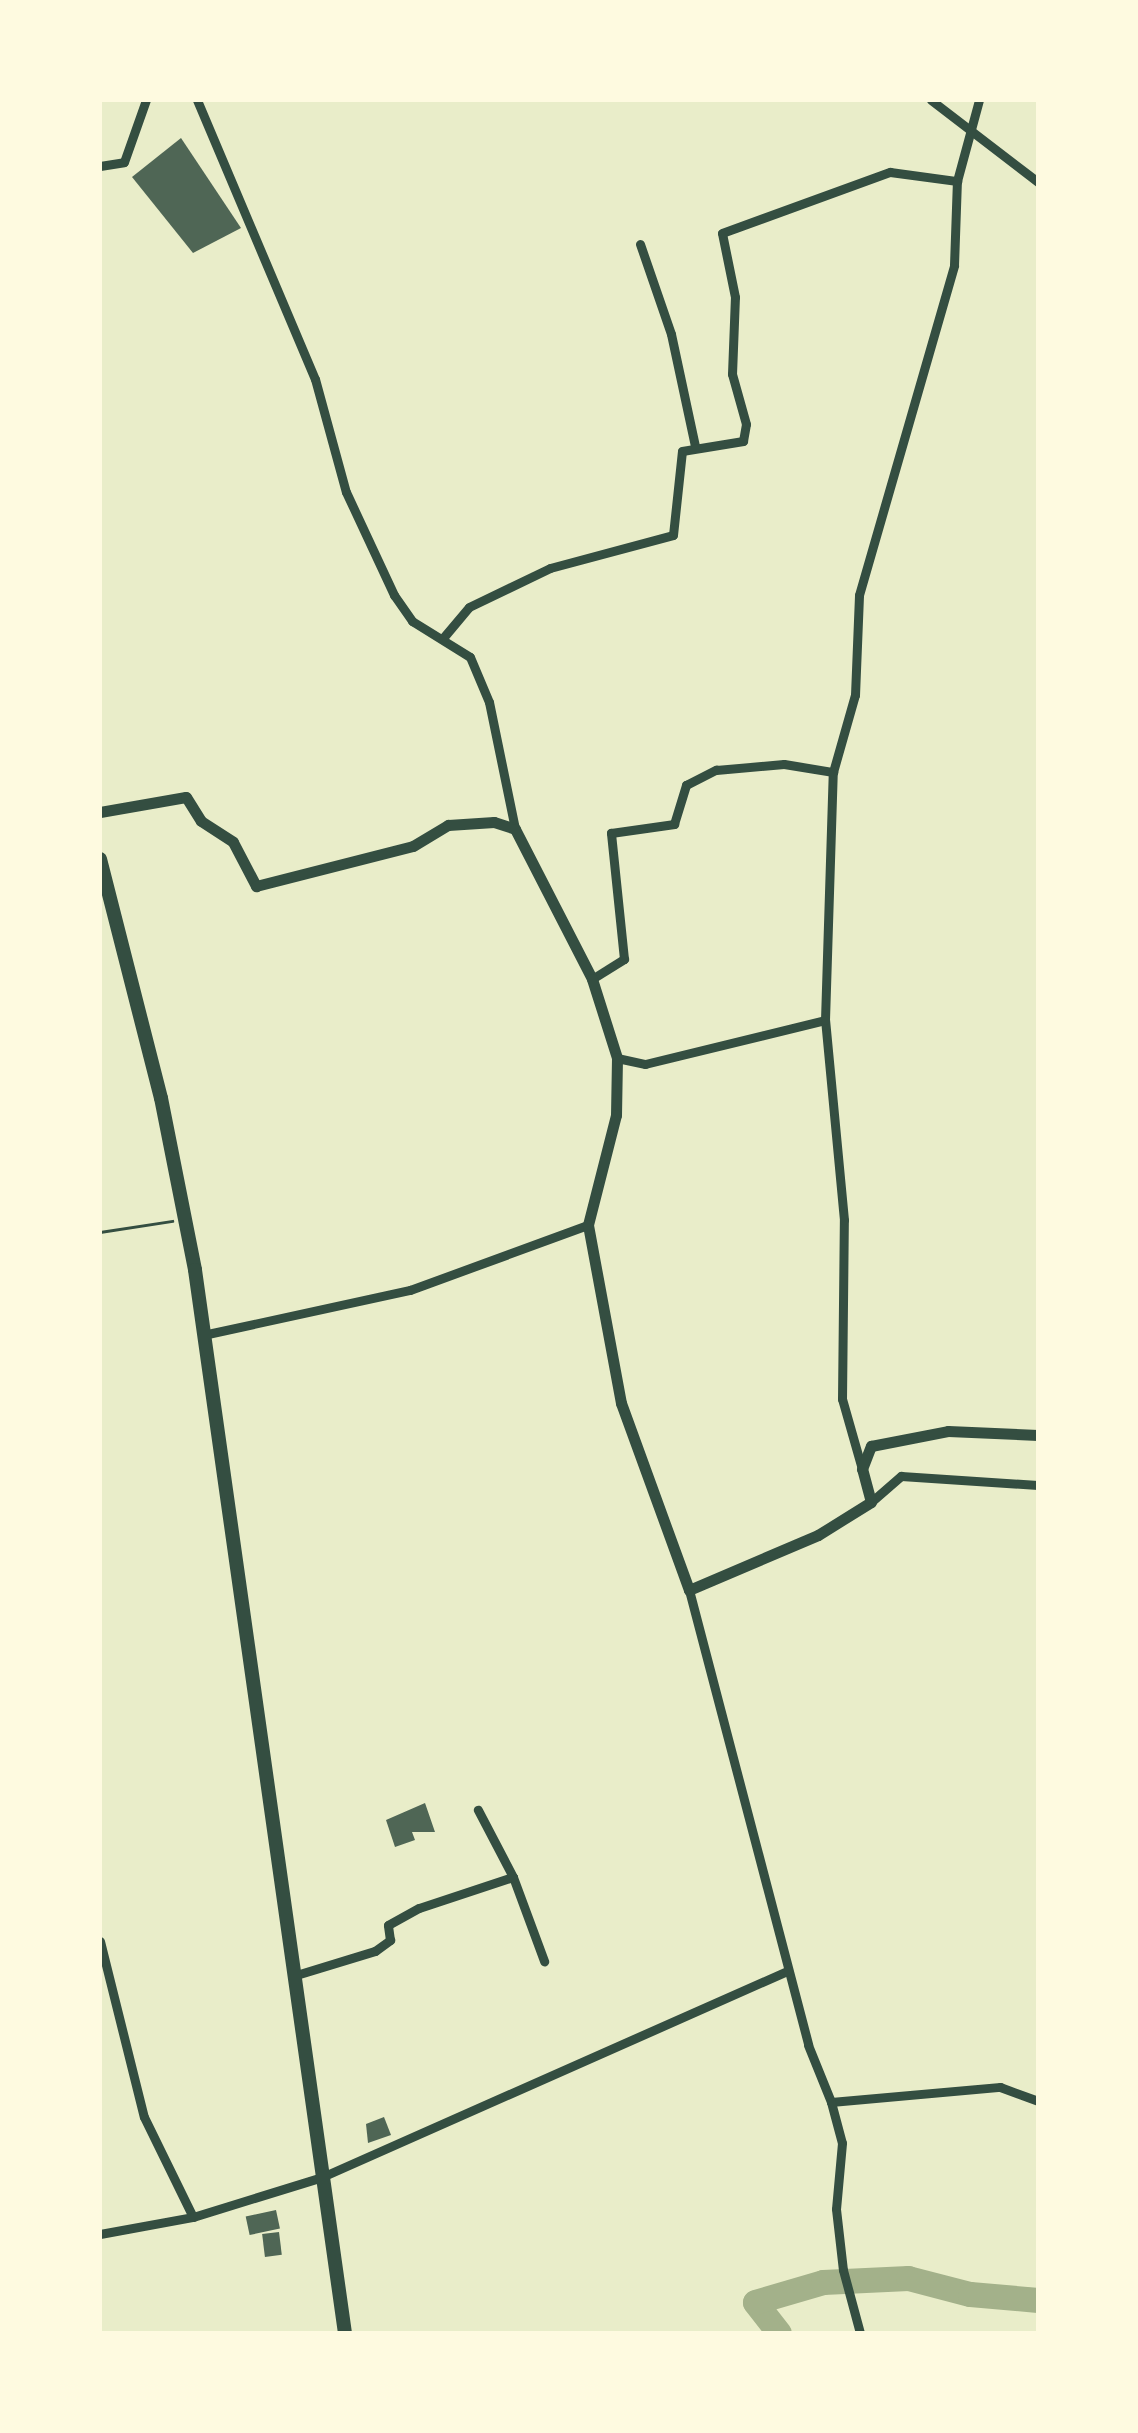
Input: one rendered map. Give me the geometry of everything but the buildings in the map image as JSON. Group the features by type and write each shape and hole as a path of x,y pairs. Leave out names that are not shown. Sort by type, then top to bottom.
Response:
{"highway":[{"path":"100,859 161,1098 203,1335 345,2333"}],"main road":[{"path":"100,812 186,797 201,822 233,842 256,886 413,846 448,825 494,822 516,829 592,980 616,1058 616,1115 588,1225 621,1403 688,1590 818,1535 871,1502 862,1469 871,1446 948,1431 1038,1435"}],"street":[{"path":"100,166 124,162 146,100"},
{"path":"196,100 315,378 354,510 412,620 470,657 489,702 516,829"},
{"path":"931,100 969,134 1038,182"},
{"path":"862,1469 842,1399 844,1220 825,1020 832,772 855,694 859,595 954,265 957,181 979,100"},
{"path":"444,638 469,607 550,568 673,535 676,459 695,446 743,441 746,424 732,374 735,298 722,233 890,172 957,181"},
{"path":"640,244 671,334 695,446"},
{"path":"592,980 624,959 610,833 674,824 686,785 716,770 784,764 832,772"},
{"path":"616,1058 645,1064 825,1020"},
{"path":"203,1335 410,1290 588,1225"},
{"path":"871,1502 902,1476 1038,1486"},
{"path":"688,1590 788,1971 842,2143 836,2209 843,2270 860,2333"},
{"path":"478,1810 513,1877 544,1960"},
{"path":"293,1976 375,1951 390,1940 388,1926 420,1908 513,1877"},
{"path":"100,1940 144,2116 193,2217"},
{"path":"100,2234 193,2217 322,2177 788,1971"},
{"path":"831,2102 1000,2087 1038,2101"}],"path":[{"path":"100,1232 183,1220"}],"waterway":[{"path":"779,2333 755,2302 823,2282 908,2278 970,2294 1038,2300"}]}
